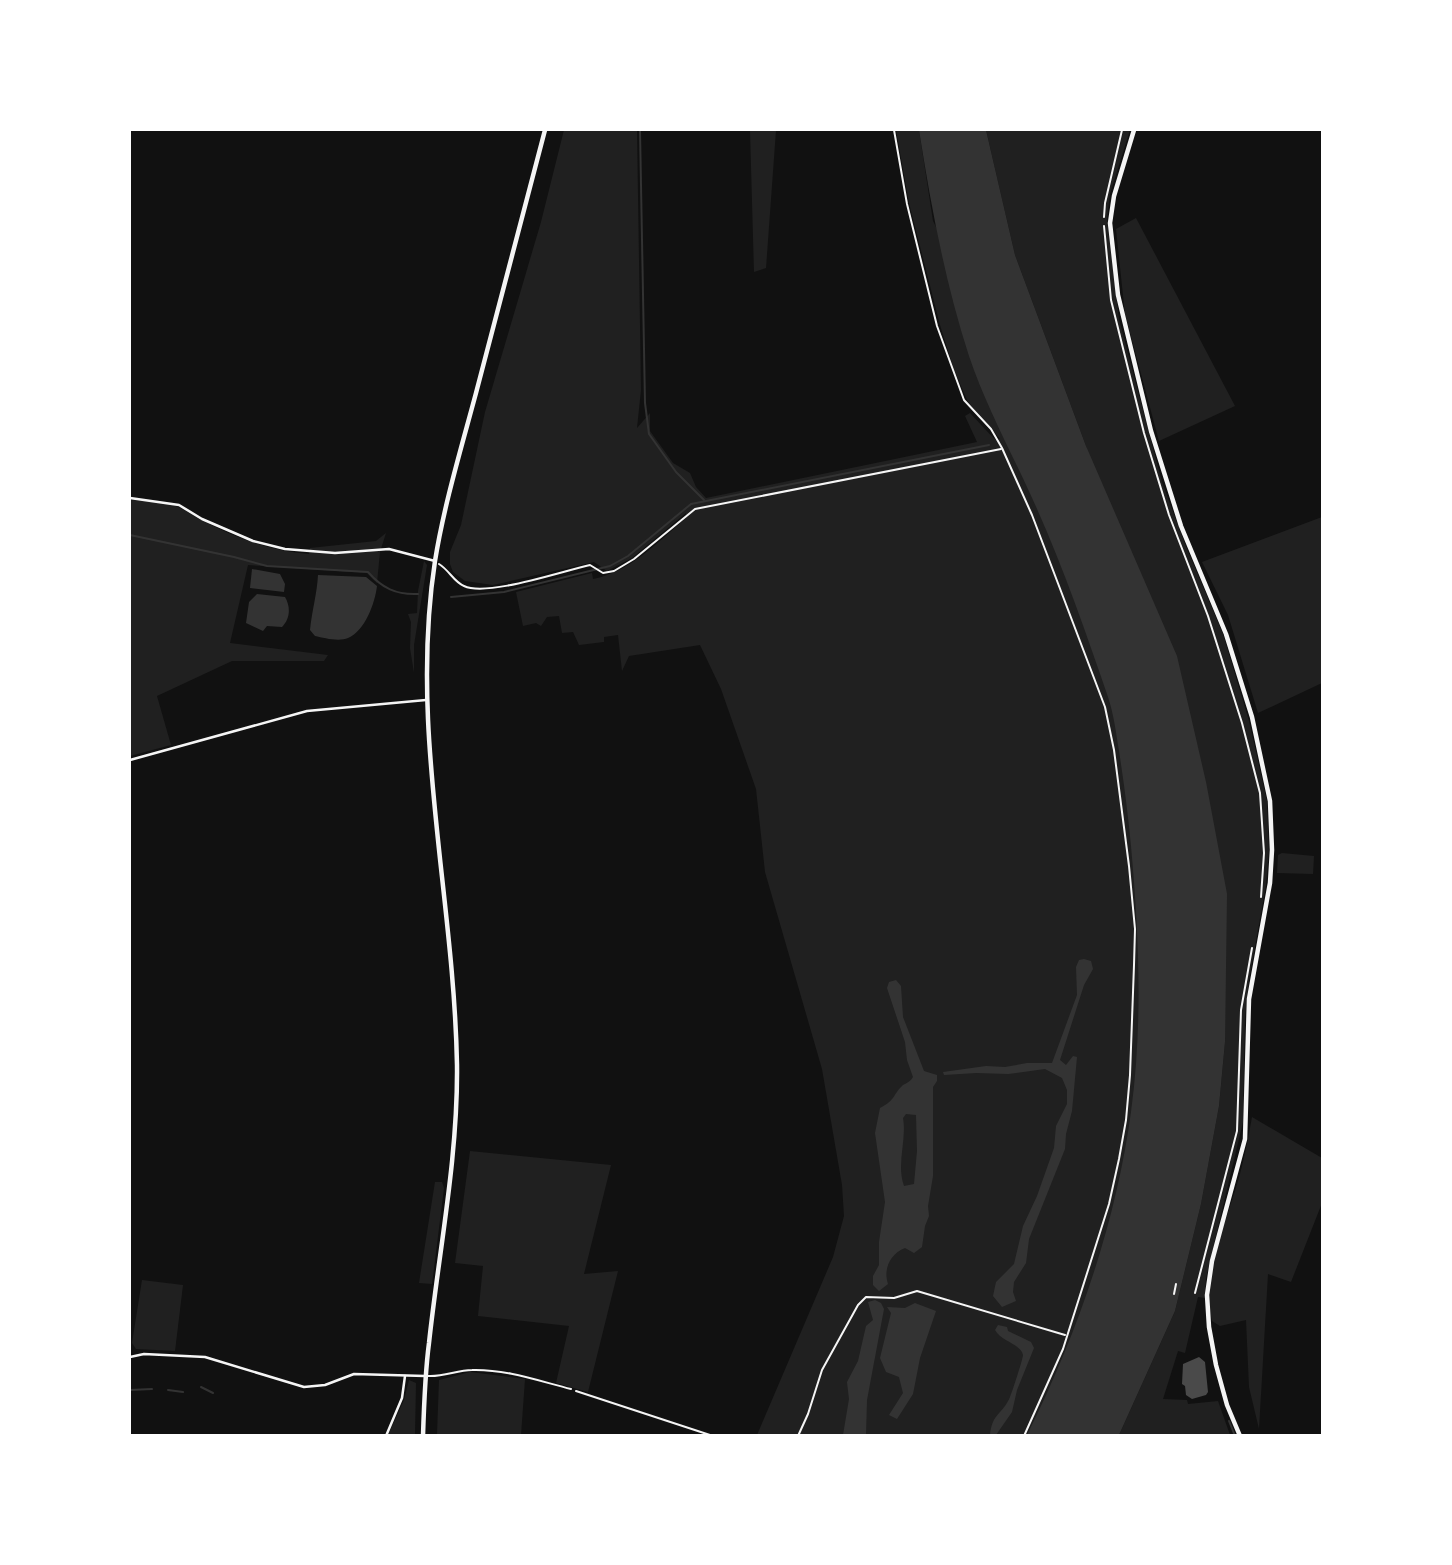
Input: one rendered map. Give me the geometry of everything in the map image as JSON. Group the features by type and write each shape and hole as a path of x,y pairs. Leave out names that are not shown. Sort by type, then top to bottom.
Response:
{"main road":[{"path":"423,1436 425,1376 450,1178 457,1069 451,956 428,758 427,648 435,561 449,493 545,130"},
{"path":"1134,130 1114,196 1110,223 1118,295 1154,443 1181,526 1226,634 1252,716 1270,801 1270,883 1248,1007 1245,1139 1212,1261 1207,1295 1216,1365 1227,1405 1240,1436"}],"street":[{"path":"130,498 179,505 202,519 253,541 285,549 335,553 389,549 435,561"},
{"path":"130,760 307,711 426,700"},
{"path":"130,1357 144,1354 205,1357 291,1384 315,1388 354,1374 425,1376"},
{"path":"386,1436 402,1398 405,1375"}],"lane":[{"path":"425,1376 437,1377 473,1370 507,1373 571,1389"}],"path":[{"path":"894,130 907,204 937,326 966,405 991,429 1032,515 1105,707 1123,811 1135,929 1126,1120 1109,1204 1054,1373 1024,1436"},
{"path":"1122,130 1105,203 1104,229 1111,300 1128,373 1169,515 1208,616 1258,783 1264,838 1260,903"},
{"path":"435,561 447,569 458,583 474,589 501,586 592,566 601,572 614,571 634,559 695,509 1002,448"},
{"path":"1195,1293 1237,1132 1241,1010 1253,943"},
{"path":"1174,1294 1176,1284"},
{"path":"1175,1289 1180,1290"},
{"path":"798,1436 822,1370 858,1305 866,1297 894,1298 917,1291 1066,1335"},
{"path":"571,1389 713,1436"}],"shaded area":[{"path":"564,130 637,130 641,390 637,428 650,413 650,431 673,463 690,473 696,487 706,498 977,442 965,416 970,413 996,440 1000,439 968,402 954,370 909,203 896,130 919,130 933,221 1040,431 1184,940 1071,1435 757,1435 833,1257 844,1216 842,1185 822,1069 765,872 756,789 721,689 700,645 629,656 622,671 618,635 604,637 604,642 579,645 573,632 562,633 559,616 547,617 541,626 536,623 523,626 516,592 592,573 593,579 619,570 654,546 686,518 686,513 632,558 607,571 594,562 493,585 465,581 453,572 450,564 450,552 461,525 485,412 541,222"},
{"path":"750,130 776,130 766,268 754,272"},
{"path":"919,130 986,130 1015,255 1086,446 1177,656 1206,782 1227,894 1225,1042 1219,1106 1201,1204 1175,1311 1119,1435 1027,1435 1062,1358 1092,1278 1115,1195 1131,1112 1137,1046 1138,946 1131,846 1115,724 1090,644 1050,539 969,356 940,244"},
{"path":"986,130 1130,130 1110,194 1107,219 1119,319 1162,482 1223,634 1249,721 1267,801 1269,851 1266,885 1245,1017 1243,1122 1206,1278 1205,1298 1198,1297 1185,1353 1178,1351 1163,1399 1187,1400 1188,1404 1218,1401 1230,1435 1119,1435 1175,1311 1201,1204 1219,1106 1225,1042 1086,446 1015,255"},
{"path":"1136,218 1235,406 1159,441 1125,314 1116,229"},
{"path":"130,500 172,505 241,538 267,547 309,554 310,548 376,541 386,533 380,552 377,583 367,573 248,565 230,643 328,655 324,661 232,661 157,696 171,745 130,756"},
{"path":"1322,517 1322,683 1258,713 1228,615 1202,562"},
{"path":"424,561 427,565 414,645 414,673 410,648 411,622 408,614 417,613"},
{"path":"252,569 280,574 285,584 284,592 250,588"},
{"path":"318,575 366,577 377,586 364,623 348,638 323,638 315,636 310,630"},
{"path":"257,594 285,597 289,613 282,627 267,626 263,631 246,623 249,602"},
{"path":"1282,853 1314,856 1313,874 1277,873 1278,855"},
{"path":"1079,960 1091,961 1093,969 1084,985 1060,1060 1066,1065 1073,1056 1077,1057 1065,1149 1029,1239 1026,1263 1014,1282 1016,1301 1002,1307 993,1296 996,1282 1014,1264 1023,1226 1054,1148 1056,1126 1067,1104 1067,1090 1062,1078 1045,1069 1008,1074 944,1075 943,1072 986,1066 1052,1063 1077,995 1076,967"},
{"path":"896,980 901,986 903,1017 924,1071 937,1075 937,1081 933,1087 933,1176 929,1216 922,1247 914,1253 905,1248 895,1254 887,1268 888,1284 879,1291 873,1285 873,1276 879,1265 879,1242 885,1202 875,1133 880,1108 913,1077 905,1042 887,988 889,982","holes":["906,1114 916,1115 914,1184 904,1186 901,1169 903,1118"]},
{"path":"1252,1117 1322,1158 1322,1203 1291,1282 1268,1274 1259,1429 1249,1387 1246,1320 1220,1326 1212,1321 1209,1302 1213,1263 1242,1166"},
{"path":"470,1151 611,1165 584,1274 618,1271 588,1392 556,1383 569,1326 478,1316 483,1266 455,1263"},
{"path":"435,1182 442,1182 444,1188 432,1284 419,1283"},
{"path":"142,1280 183,1285 175,1351 136,1349 132,1343"},
{"path":"875,1300 881,1303 884,1309 867,1400 866,1435 843,1435 849,1399 847,1382 858,1361 866,1326 873,1320 868,1302"},
{"path":"915,1303 936,1311 920,1358 913,1394 897,1419 889,1415 903,1393 899,1377 886,1372 880,1358 891,1313 887,1307 905,1308"},
{"path":"998,1325 1007,1327 1008,1331 1031,1342 1034,1348 1017,1390 1012,1412 996,1435 990,1435 995,1418 1010,1397 1023,1355 1019,1348 998,1334 995,1330"},
{"path":"470,1372 525,1379 521,1435 437,1435 439,1380"},
{"path":"409,1380 416,1383 415,1435 388,1435 404,1400"}],"building":[{"path":"1199,1357 1205,1362 1208,1392 1192,1399 1186,1395 1185,1386 1182,1384 1183,1364"}],"waterway":[{"path":"640,130 645,403 649,434 676,472 704,500"},
{"path":"451,597 504,592 610,566 628,556 691,504 989,445"},
{"path":"130,535 267,566 368,572 390,589 418,594"},
{"path":"201,1387 213,1393"},
{"path":"130,1390 152,1389"},
{"path":"168,1390 183,1392"},
{"path":"1229,1421 1235,1436"}]}
